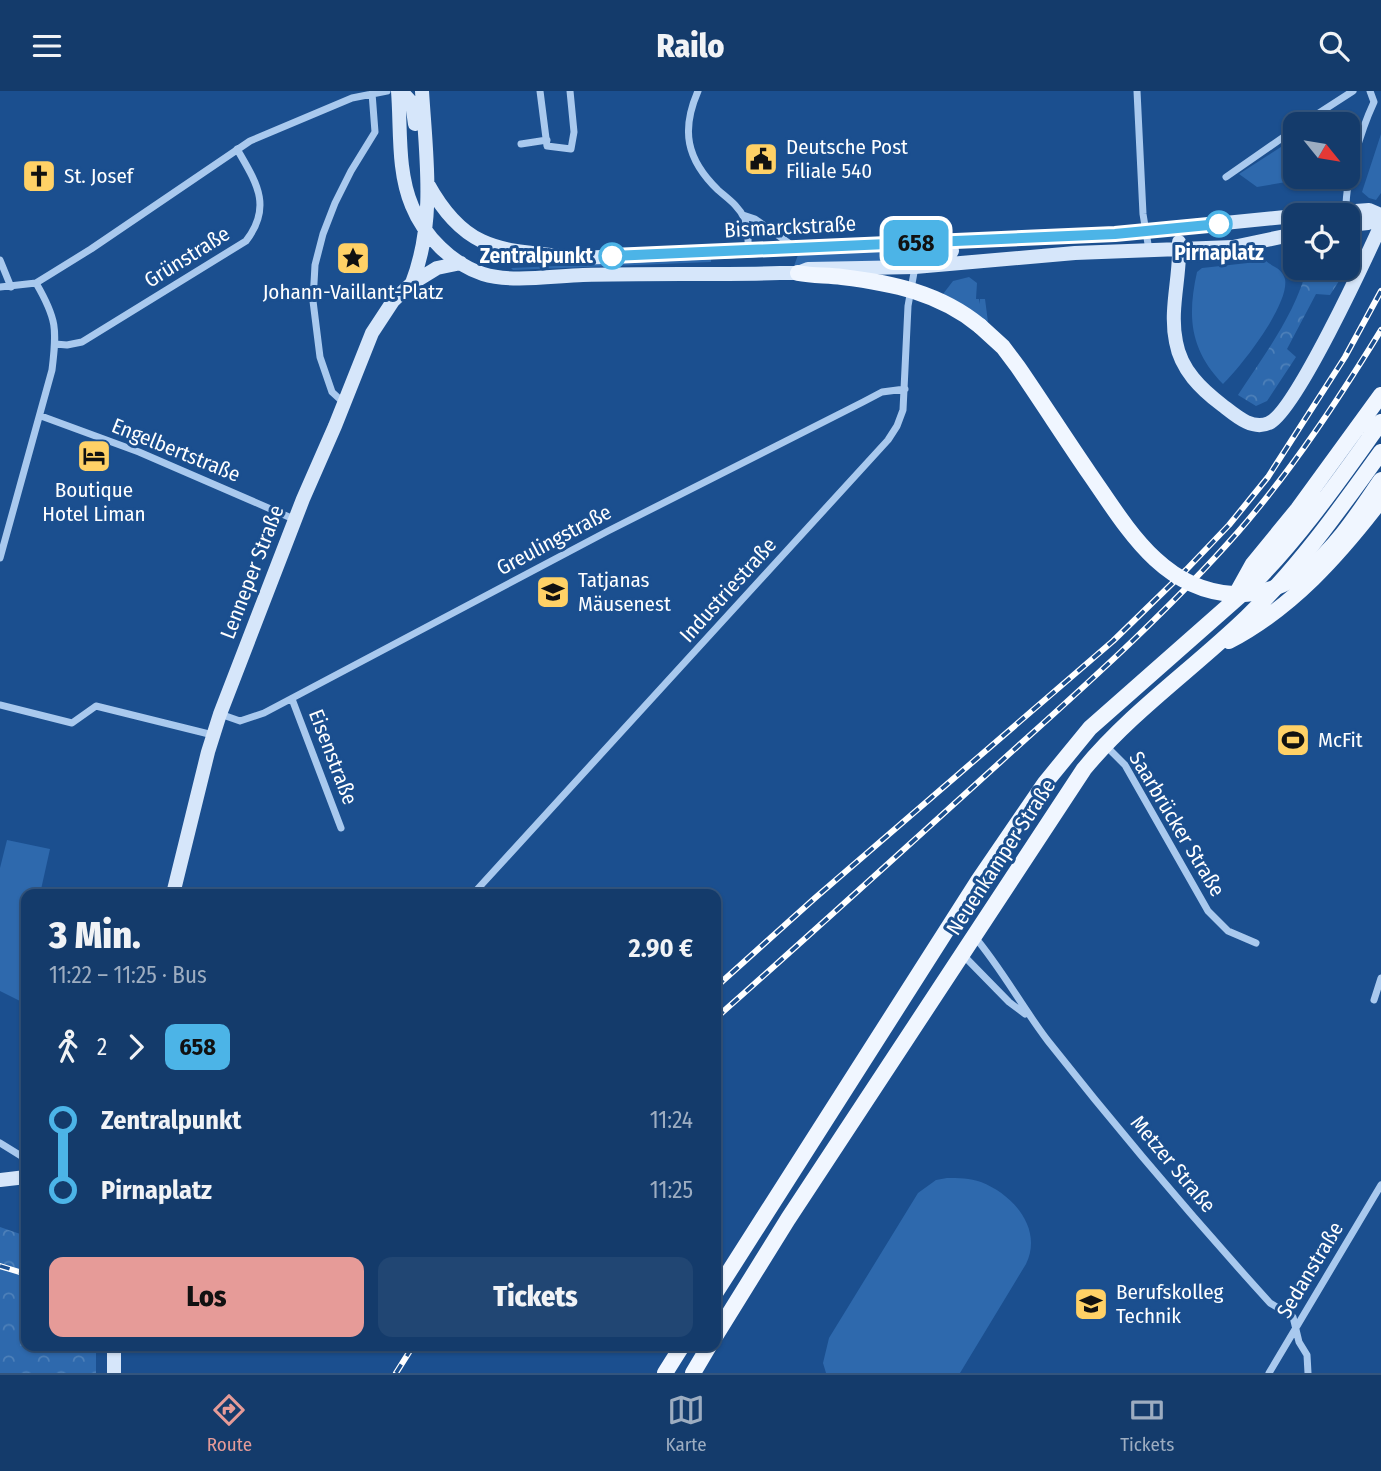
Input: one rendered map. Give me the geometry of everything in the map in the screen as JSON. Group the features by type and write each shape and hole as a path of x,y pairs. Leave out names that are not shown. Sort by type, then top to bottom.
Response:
{"main road":[{"path":"399,91 412,103 416,140 425,150"},
{"name":"Bismarckstraße","path":"399,91 403,173 412,206 426,231 441,248 461,263 498,279 589,275 748,274 798,272 808,269 915,267 957,262 1233,247 1283,237"},
{"path":"422,91 425,150"},
{"name":"Lenneper Straße","path":"411,284 422,255 426,231 428,184 425,150"},
{"name":"Bismarckstraße","path":"428,184 439,204 459,227 482,243 510,251 580,258 1145,232 1283,217"},
{"path":"1360,213 1369,210 1381,216"},
{"path":"1178,228 1180,249 1174,322 1180,356 1190,376 1206,392 1239,418 1262,425 1278,418 1304,378 1381,225"},
{"path":"915,267 924,254 953,250 971,241"},
{"path":"748,250 748,274"},
{"name":"Lenneper Straße","path":"174,889 220,714 303,499 372,333 383,312 411,284 437,268 461,263"},
{"path":"798,272 812,276 855,279 910,291 946,302 980,326 1003,347 1018,367 1135,538 1160,565 1192,585 1215,592 1244,594 1268,590 1295,578 1330,548 1381,481"},
{"path":"1232,603 1252,564 1318,482 1381,395"},
{"name":"Neuenkamper Straße","path":"721,1284 944,935 1037,794 1068,753 1090,728 1232,603 1280,555 1323,502 1381,422"},
{"name":"Neuenkamper Straße","path":"721,1327 782,1229 1084,769 1104,744 1212,651 1268,596 1336,515 1381,452"},
{"path":"1212,651 1256,627 1310,583 1346,546 1381,500"},
{"path":"955,919 974,936"},
{"path":"944,935 962,954"},
{"path":"0,1180 21,1178"},
{"path":"114,1351 114,1373"},
{"path":"665,1373 679,1351"},
{"path":"693,1373 706,1351"}],"street":[{"path":"0,287 36,283 91,249 237,149 270,132 372,93 387,91"},
{"path":"540,91 547,146 571,149 574,132 570,91"},
{"path":"698,91 687,124 688,142 703,173 743,215 748,250"},
{"path":"1137,91 1145,232 1149,250"},
{"path":"1321,112 1353,91"},
{"path":"1347,203 1347,190 1366,120 1374,102 1370,91"},
{"path":"344,403 332,393 320,357 314,316 315,265 335,203 351,170 375,132 372,93"},
{"path":"1226,177 1283,137"},
{"path":"521,143 547,140"},
{"name":"Grünstraße","path":"55,344 82,342 246,241 256,226 261,200 257,185 237,149"},
{"path":"743,215 755,219 796,248"},
{"path":"0,260 11,287"},
{"name":"Industriestraße","path":"477,889 882,449 901,419 910,291 915,267"},
{"path":"0,558 52,370 55,344 52,314 36,283"},
{"name":"Greulingstraße","path":"220,714 240,720 251,718 292,699 608,531 882,392 905,389"},
{"name":"Engelbertstraße","path":"41,417 139,452 296,520"},
{"name":"Eisenstraße","path":"292,699 341,828"},
{"path":"0,705 72,723 96,706 213,735"},
{"name":"Saarbrücker Straße","path":"1104,744 1125,765 1208,911 1228,931 1256,943"},
{"name":"Metzer Straße","path":"974,936 1011,985 1029,1016 1072,1071 1231,1260 1270,1303 1293,1317 1296,1327"},
{"name":"Metzer Straße","path":"962,954 1009,1002 1029,1016"},
{"path":"1374,1000 1381,978"},
{"path":"0,1143 21,1156"},
{"name":"Sedanstraße","path":"1269,1373 1381,1185"},
{"path":"1296,1327 1299,1342 1307,1355 1308,1373"}],"green space":[{"path":"1381,134 1381,193 1376,200 1362,192"},
{"path":"1283,146 1283,183 1257,187 1239,174"},
{"path":"916,250 917,253 905,261 794,266 798,255"},
{"path":"711,259 711,262 511,268"},
{"path":"1266,261 1280,270 1285,280 1280,304 1263,335 1223,384 1204,358 1194,332 1194,288 1197,272 1202,268"},
{"path":"969,277 977,283 976,299 979,299 979,304 980,299 985,299 988,322 943,294 953,281"},
{"path":"1303,280 1339,280 1330,295 1316,294 1287,349 1296,357 1267,401 1256,406 1238,395 1287,318"},
{"path":"7,840 50,849 41,889 21,889 21,1002 0,991 0,868"},
{"path":"947,1178 977,1181 1004,1195 1022,1215 1031,1238 1026,1264 960,1373 826,1373 823,1363 829,1338 918,1193 936,1180"},
{"path":"0,1227 21,1234 21,1351 96,1351 96,1373 0,1373"}],"railway":[{"path":"721,983 1113,641 1229,525 1268,477 1345,357 1381,291"},
{"path":"721,1014 1076,693 1143,631 1207,566 1296,459 1381,330"},
{"path":"0,1266 21,1272"},
{"path":"396,1373 410,1351"}],"bus line":[{"name":"658","path":"612,256 1115,234 1219,224"}],"place":[{"name":"Deutsche Post Filiale 540","path":"761,159"},
{"name":"St. Josef","path":"39,176"},
{"name":"Pirnaplatz","path":"1219,224"},
{"name":"Zentralpunkt","path":"612,256"},
{"name":"Johann-Vaillant-Platz","path":"353,258"},
{"name":"Boutique Hotel Liman","path":"94,456"},
{"name":"Tatjanas Mäusenest","path":"553,592"},
{"name":"McFit","path":"1293,740"},
{"name":"Berufskolleg Technik","path":"1091,1304"}]}
